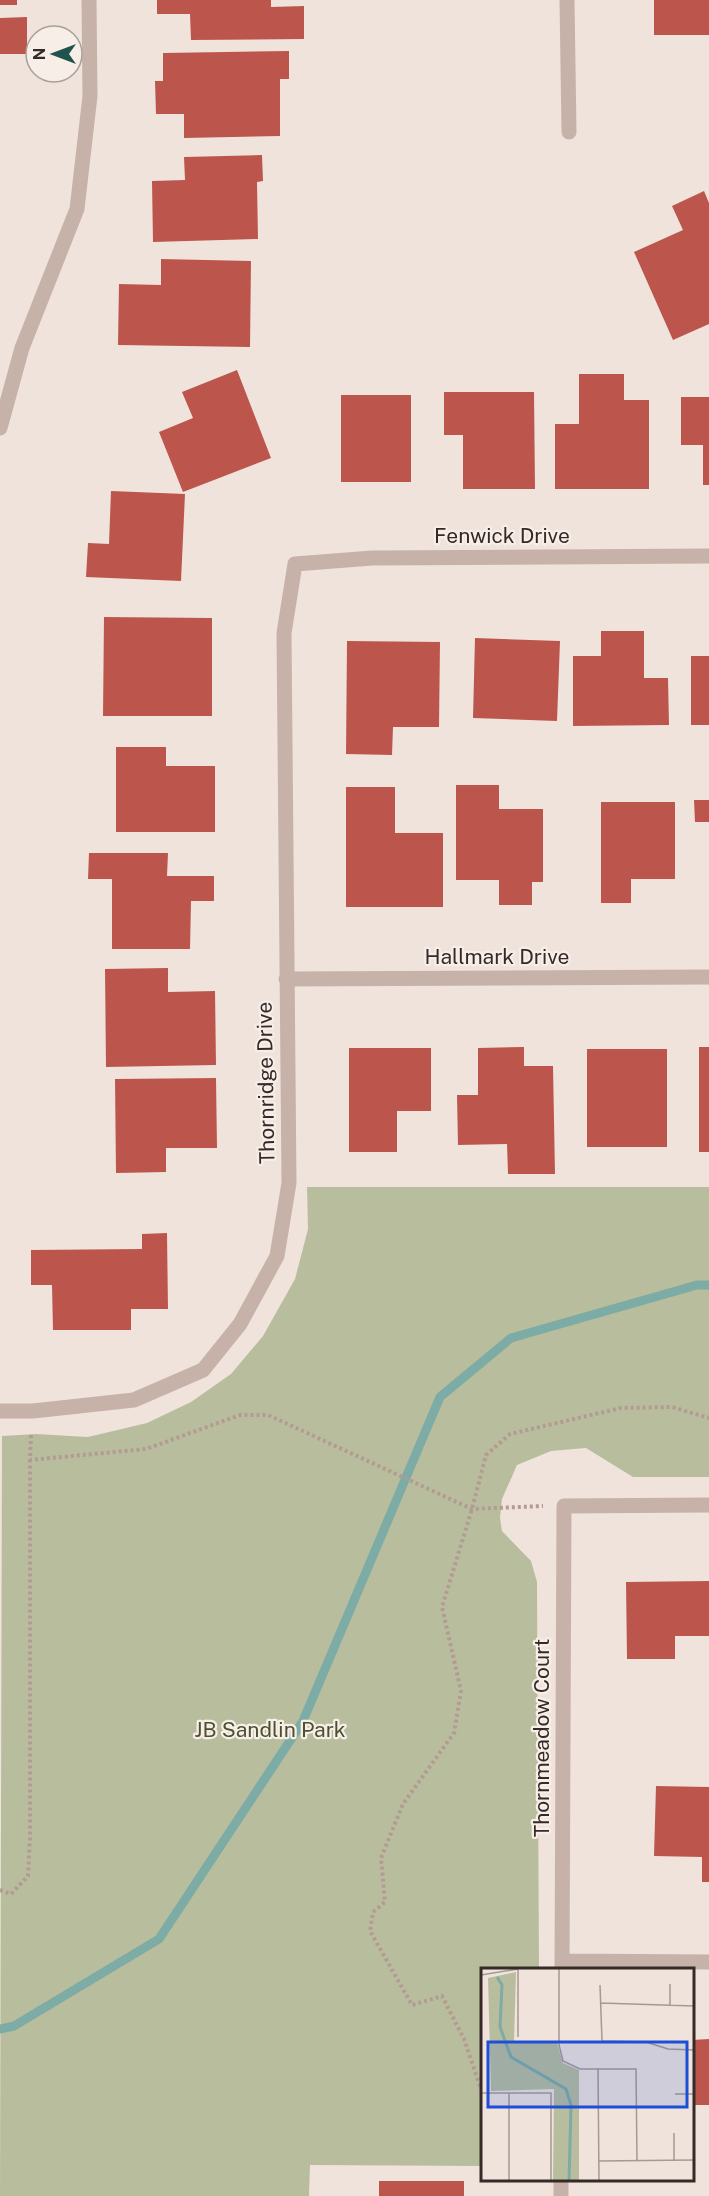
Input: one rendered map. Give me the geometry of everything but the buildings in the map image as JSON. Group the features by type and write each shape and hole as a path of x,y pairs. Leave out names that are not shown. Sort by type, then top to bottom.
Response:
{"street":[{"path":"0,428 22,348 77,209 90,96 89,0"},
{"path":"567,0 569,132"},
{"name":"Fenwick Drive","path":"296,564 372,558 709,556"},
{"name":"Thornridge Drive","path":"0,1411 33,1411 134,1400 202,1371 240,1324 277,1256 289,1183 284,633 296,564"},
{"name":"Hallmark Drive","path":"286,979 709,977"},
{"path":"564,1506 709,1505"},
{"name":"Thornmeadow Court","path":"562,1965 564,1506"},
{"path":"562,1965 709,1962"}],"path":[{"path":"481,2086 464,2039 442,1996 412,2005 370,1930 373,1912 385,1902 381,1858 403,1804 454,1733 461,1691 442,1607 486,1455 510,1434 621,1407 672,1407 709,1418"},
{"path":"0,1890 11,1894 28,1876 30,1838 30,1460 33,1411"},
{"path":"30,1460 146,1449 240,1414 268,1414 472,1509 564,1506"}],"green space":[{"name":"JB Sandlin Park","path":"307,1187 709,1187 709,1477 633,1477 586,1448 551,1451 517,1465 502,1499 500,1518 502,1531 531,1561 537,1582 539,1968 481,1968 481,2166 310,2165 309,2196 0,2196 2,1436 36,1434 88,1437 147,1423 191,1402 231,1374 263,1336 295,1279 308,1229"}],"waterway":[{"path":"0,2029 14,2026 159,1939 303,1721 440,1397 511,1338 697,1285 709,1285"}]}
